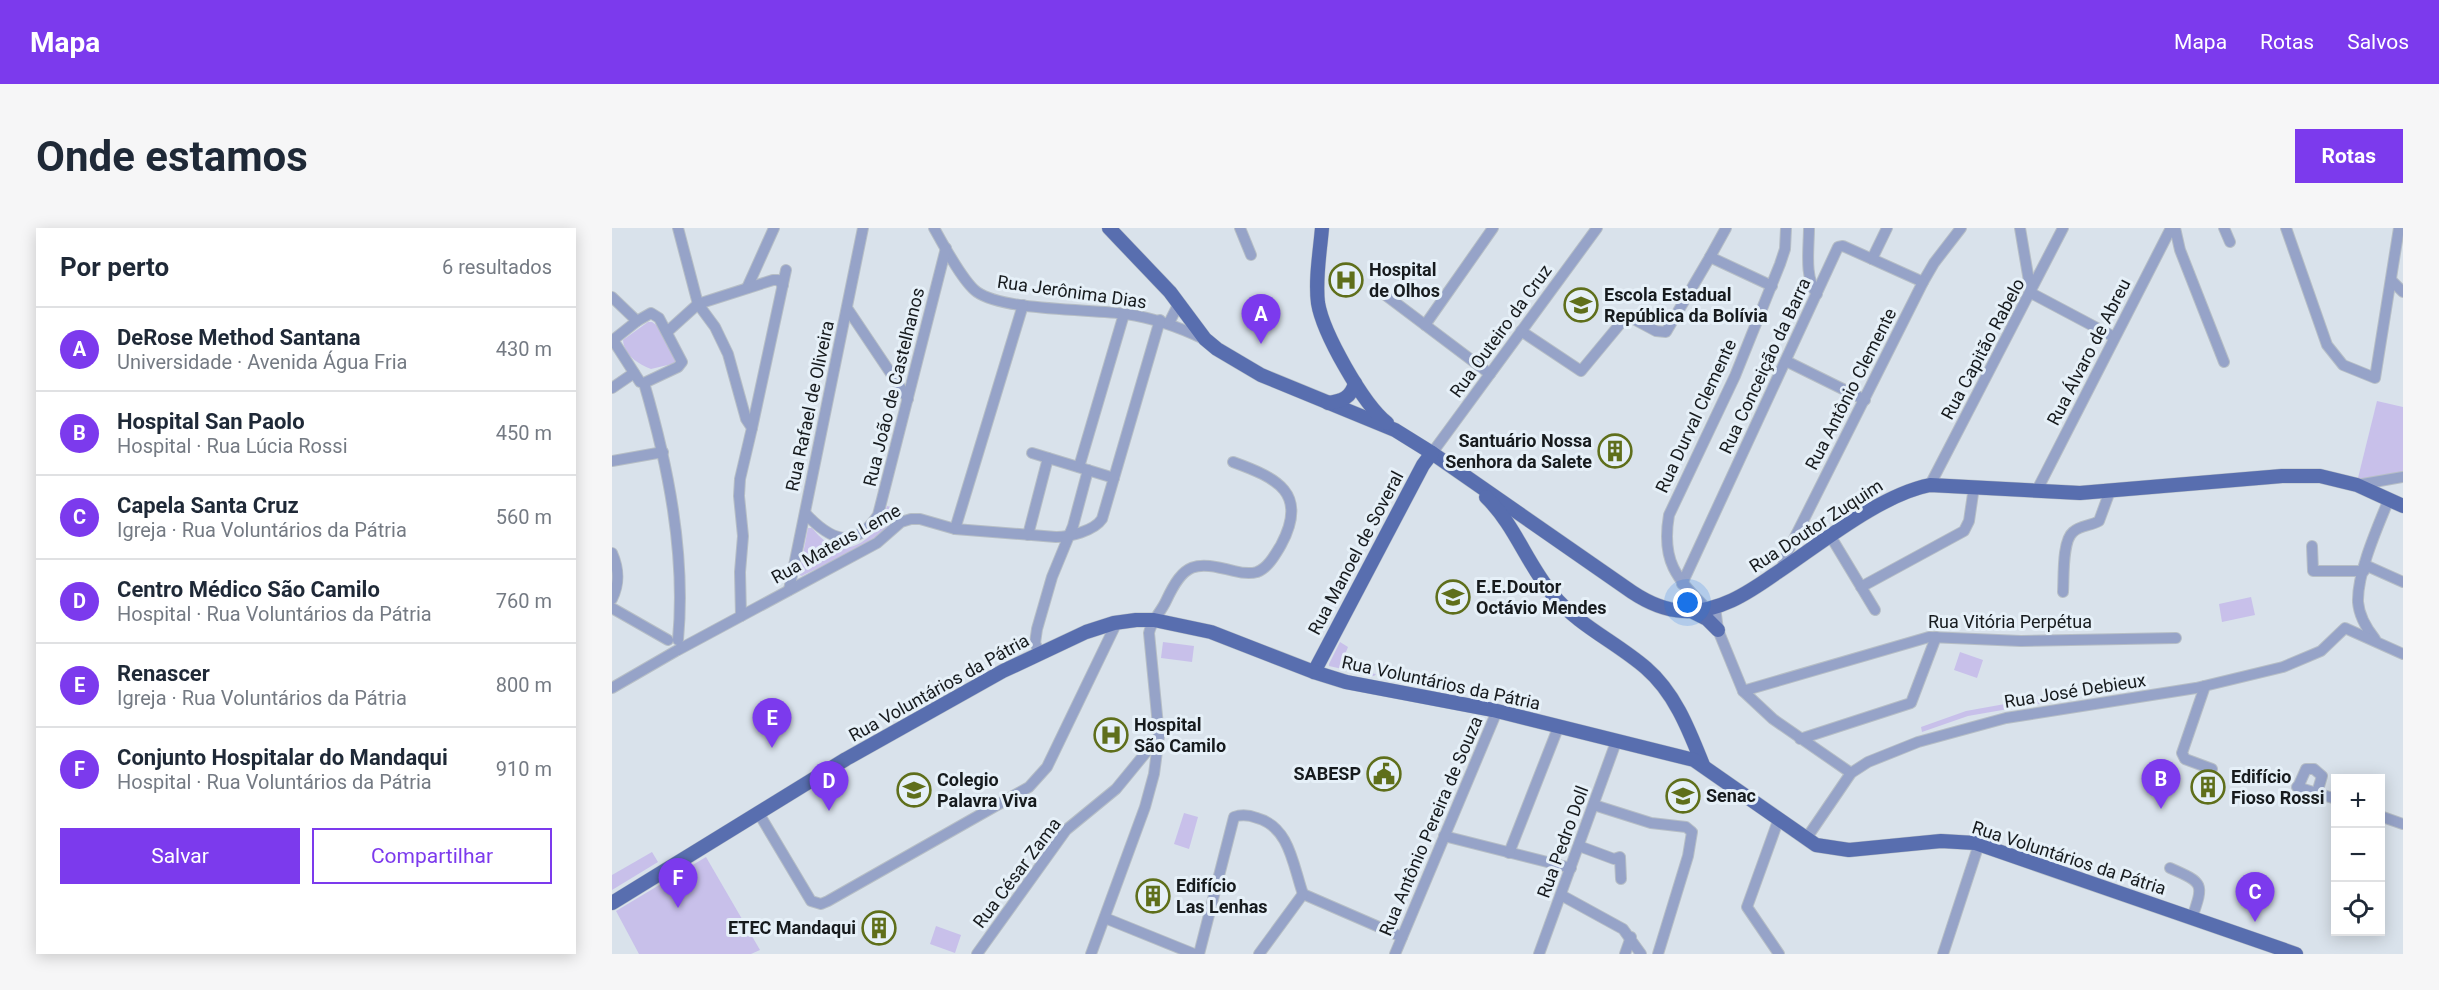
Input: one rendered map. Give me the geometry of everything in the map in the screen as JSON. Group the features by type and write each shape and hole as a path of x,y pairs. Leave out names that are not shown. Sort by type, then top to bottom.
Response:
{"main road":[{"path":"1322,228 1318,282 1320,312 1367,403 1395,430"},
{"name":"Rua Doutor Zuquim","path":"1113,230 1179,303 1205,339 1217,349 1250,370 1395,430 1482,487 1641,598 1663,608 1691,611 1711,608 1738,597 1891,498 1914,488 1930,485 2036,492 2110,491 2304,475 2334,478 2357,484 2403,506"},
{"path":"1334,406 1346,399 1355,383"},
{"name":"Rua Manoel de Soveral","path":"1314,672 1423,465 1432,453"},
{"path":"1482,487 1483,494 1507,523 1552,594 1580,621 1656,676 1672,697 1703,765"},
{"path":"1691,611 1707,619 1718,630"},
{"name":"Rua Voluntários da Pátria","path":"612,903 903,725 1086,632 1117,622 1154,620 1211,632 1346,682 1497,711 1558,728 1671,754 1703,765 1816,845 1849,850 1941,841 1979,843 2296,954"},
{"path":"1671,754 1681,742 1686,726"}],"street":[{"path":"678,228 698,304 720,336 728,354 746,419 752,428"},
{"path":"747,288 774,228"},
{"name":"Rua Rafael de Oliveira","path":"789,590 863,228"},
{"name":"Rua Jerônima Dias","path":"934,228 976,292 992,299 1023,305 1124,314 1164,322 1205,339"},
{"path":"1240,228 1251,255"},
{"path":"1425,325 1493,228"},
{"name":"Rua Outeiro da Cruz","path":"1432,453 1597,228"},
{"path":"1521,331 1581,371 1628,316 1656,331 1666,332 1726,228"},
{"name":"Rua Durval Clemente","path":"1711,608 1682,584 1670,562 1667,546 1669,515 1735,376 1772,286 1785,249 1786,228"},
{"path":"1809,228 1809,276 1817,294"},
{"path":"1872,259 1887,228"},
{"name":"Rua Antônio Clemente","path":"1781,570 1788,551 1923,282 1934,263 1961,228"},
{"path":"2020,228 2031,293 2114,337"},
{"name":"Rua Capitão Rabelo","path":"1930,485 2063,228"},
{"path":"2173,228 2224,362"},
{"name":"Rua Álvaro de Abreu","path":"2036,492 2114,337 2173,228"},
{"path":"2224,228 2230,242"},
{"path":"2286,228 2328,345 2343,365 2375,378 2398,228"},
{"name":"Rua Conceição da Barra","path":"1682,584 1839,246 1923,282"},
{"name":"Rua João de Castelhanos","path":"805,513 826,533 838,538 859,535 869,528 878,515 946,248"},
{"path":"1710,257 1772,286"},
{"path":"741,616 740,572 743,536 739,496 740,479 786,270"},
{"path":"667,332 698,304 773,280 778,280 783,285"},
{"path":"2391,280 2403,292"},
{"path":"1380,291 1490,374"},
{"path":"612,297 637,321"},
{"name":"Rua Jerônima Dias","path":"1164,322 1179,303"},
{"path":"955,529 1023,305"},
{"path":"847,308 908,399"},
{"path":"612,608 674,644 681,613 677,555 663,452 644,383 634,373 613,340 637,321 653,314 659,318 667,332 681,364 644,383"},
{"path":"1040,654 1035,643 1037,629 1052,577 1068,536 1124,314"},
{"path":"1032,453 1114,478 1164,322"},
{"path":"1786,361 1865,400"},
{"path":"612,388 634,373"},
{"path":"612,461 663,452"},
{"path":"1028,535 1048,458"},
{"path":"1091,954 1145,807 1154,774 1159,736 1149,633 1154,620 1172,588 1191,568 1207,564 1240,573 1258,572 1273,559 1285,537 1293,513 1283,486 1260,472 1233,462"},
{"path":"2357,484 2403,477"},
{"name":"Rua Mateus Leme","path":"612,688 642,670 674,644 699,639 877,543 901,522 920,519 955,529 1068,536 1098,525 1102,519 1114,478"},
{"path":"1861,587 1964,531 1970,521 1974,487"},
{"path":"2063,592 2066,545 2069,537 2075,530 2099,521 2110,491"},
{"path":"2389,499 2365,568 2358,603 2363,620 2375,640 2403,654"},
{"path":"1831,537 1875,610"},
{"path":"2312,546 2313,571 2365,568 2403,582"},
{"path":"612,554 618,567 618,577 612,599"},
{"path":"1711,608 1743,691 1758,707 1800,739 1851,773"},
{"path":"758,812 811,901 816,904 828,901 1029,787 1047,767 1117,622"},
{"name":"Rua José Debieux","path":"1806,840 1851,773 1868,762 1909,746 1971,726 2061,708 2205,686 2283,667 2305,660 2328,646 2345,628 2375,640"},
{"path":"1800,739 1911,703 1936,637"},
{"name":"Rua Vitória Perpétua","path":"1743,691 1905,642 1936,637 2021,641 2176,638"},
{"path":"2205,686 2182,753 2185,759 2212,769"},
{"name":"Rua Antônio Pereira de Souza","path":"1395,954 1497,711"},
{"path":"1509,853 1558,728"},
{"name":"Rua César Zama","path":"977,954 1066,830 1109,795 1138,764 1159,736"},
{"name":"Rua Pedro Doll","path":"1539,954 1616,742"},
{"path":"1138,764 1154,774"},
{"path":"2317,793 2322,776 2314,769 2306,769 2297,787 2331,798"},
{"path":"1594,806 1652,823 1686,827 1692,832 1688,856 1658,954"},
{"path":"1199,954 1234,817 1244,815 1270,822 1281,833 1303,894 1402,938"},
{"path":"2385,818 2403,824"},
{"path":"1778,820 1747,907 1779,954"},
{"path":"1444,836 1571,868"},
{"path":"1943,954 1979,843"},
{"path":"1579,846 1614,859 1620,857 1621,879"},
{"path":"2170,868 2192,878 2199,885 2200,893 2192,918"},
{"path":"1259,954 1303,894"},
{"path":"1561,895 1623,928 1641,954"},
{"path":"1105,918 1194,954"},
{"path":"1625,954 1631,937"}],"shaded area":[{"path":"648,322 659,327 676,363 651,369 637,362 626,350 623,340"},
{"path":"2377,401 2403,407 2403,475 2361,480 2358,478"},
{"path":"887,506 903,510 888,529 842,556 802,576 799,575 808,528 812,528 826,542 837,547 856,545 865,540 879,525"},
{"path":"2251,597 2255,615 2222,622 2219,604"},
{"path":"1163,642 1194,646 1192,662 1161,658"},
{"path":"1340,642 1348,647 1341,664 1355,671 1376,674 1374,676 1329,666"},
{"path":"1960,652 1983,660 1977,678 1954,670"},
{"path":"2054,695 2055,701 1968,716 1922,732 1921,727 1966,711"},
{"path":"1184,813 1198,817 1189,849 1174,844"},
{"path":"652,852 658,862 612,890 612,875"},
{"path":"706,857 760,950 751,954 639,954 616,911"},
{"path":"936,926 961,935 955,953 930,944"}],"place":[{"name":"Hospital de Olhos","path":"1346,280"},
{"name":"Escola Estadual República da Bolívia","path":"1581,305"},
{"name":"DeRose Method Santana","path":"1261,344"},
{"name":"Santuário Nossa Senhora da Salete","path":"1615,451"},
{"name":"E.E.Doutor Octávio Mendes","path":"1453,597"},
{"name":"Hospital São Camilo","path":"1111,735"},
{"name":"Renascer","path":"772,748"},
{"name":"SABESP","path":"1384,774"},
{"name":"Edifício Fioso Rossi","path":"2208,787"},
{"name":"Colegio Palavra Viva","path":"914,790"},
{"name":"Senac","path":"1683,796"},
{"name":"Hospital San Paolo","path":"2161,809"},
{"name":"Centro Médico São Camilo","path":"829,811"},
{"name":"Edifício Las Lenhas","path":"1153,896"},
{"name":"Conjunto Hospitalar do Mandaqui","path":"678,908"},
{"name":"Capela Santa Cruz","path":"2255,922"},
{"name":"ETEC Mandaqui","path":"879,928"}]}
